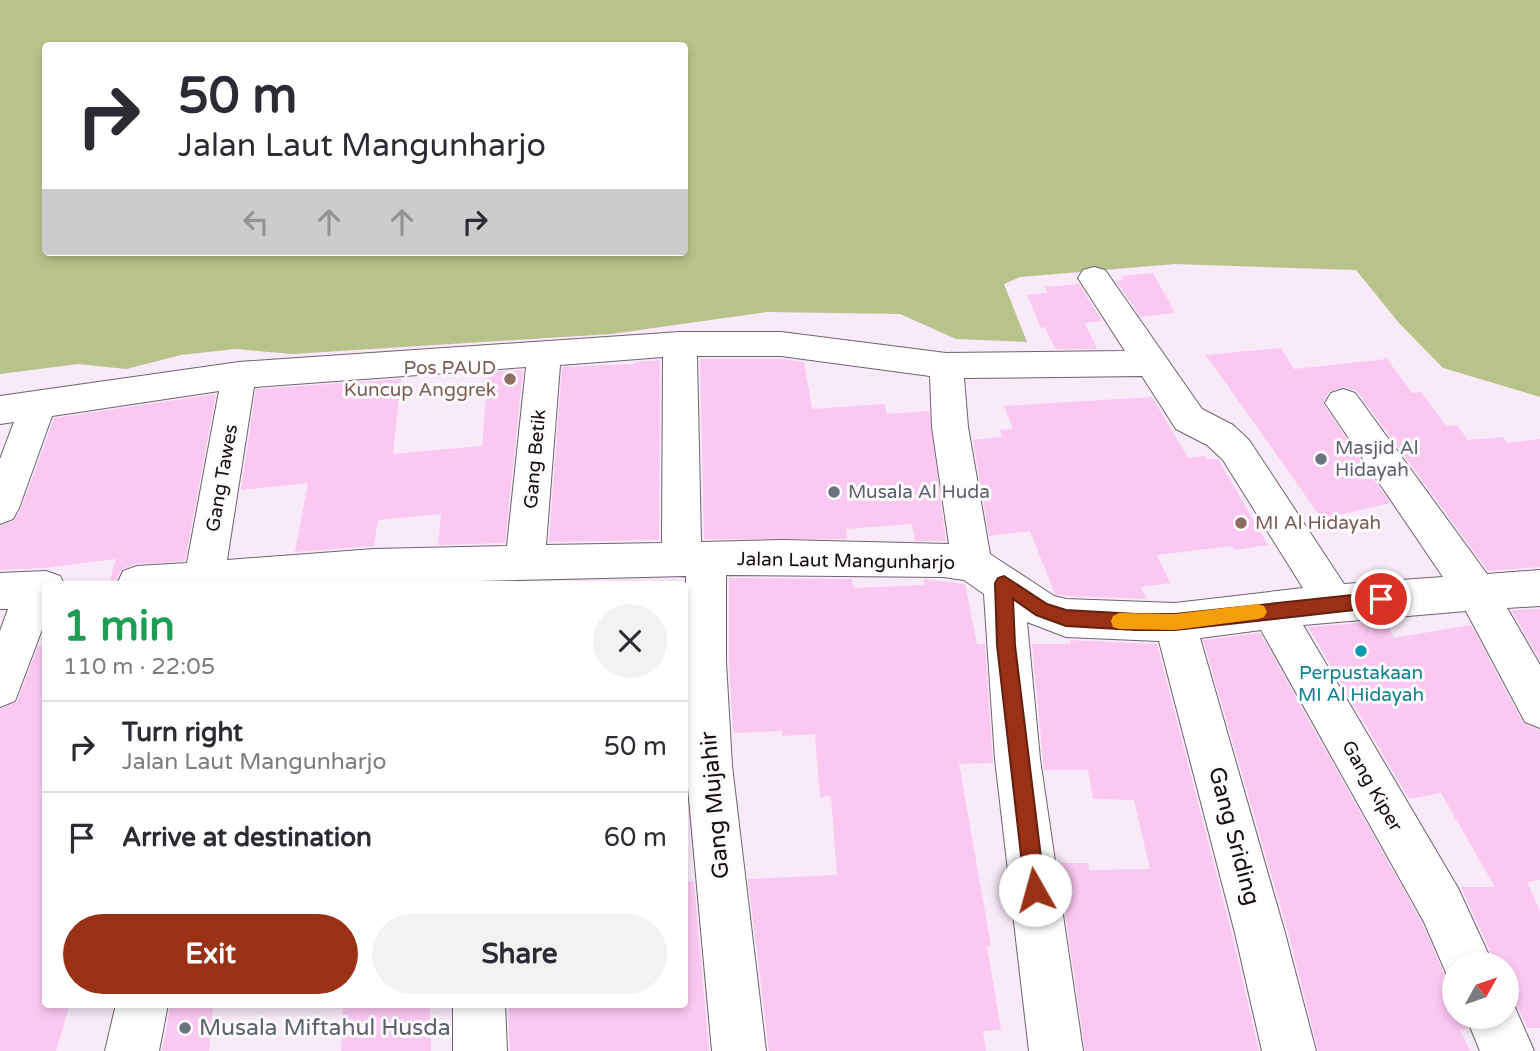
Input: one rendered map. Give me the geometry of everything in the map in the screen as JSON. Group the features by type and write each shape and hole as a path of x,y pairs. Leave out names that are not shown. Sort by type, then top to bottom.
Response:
{"street":[{"path":"1094,278 1189,419 1220,435 1236,450 1334,603"},
{"path":"0,410 239,374 680,344 781,344 946,366 1150,363"},
{"name":"Gang Mujahir","path":"680,344 694,559 705,662 709,766 739,1051"},
{"name":"Gang Betik","path":"508,570 544,354"},
{"path":"946,366 950,427 1006,645 1024,809 1056,1051"},
{"name":"Gang Tawes","path":"225,581 239,374"},
{"path":"0,508 39,403"},
{"path":"1343,403 1477,593 1540,707"},
{"name":"Jalan Laut Mangunharjo","path":"225,581 374,566 508,570 694,559 943,560 988,574 1042,610 1066,618 1175,622 1334,603 1540,588"},
{"path":"0,687 27,590"},
{"name":"Gang Kiper","path":"1272,610 1441,905 1463,952"},
{"name":"Gang Sriding","path":"1175,622 1260,933 1289,1051"},
{"path":"132,1051 141,1008"},
{"path":"479,1008 480,1051"},
{"path":"1497,1029 1507,1051"}],"green space":[{"path":"0,0 1540,0 1540,397 1443,368 1399,323 1356,270 1175,264 1020,277 1004,284 1027,342 956,339 900,314 767,312 611,334 292,354 235,349 181,355 126,369 78,364 0,374"}],"building":[{"path":"1153,273 1175,313 1141,317 1116,281 1123,280 1121,276"},
{"path":"1079,284 1102,321 1085,323 1097,349 1055,349 1045,327 1041,328 1027,295 1048,293 1045,287"},
{"path":"1281,348 1294,369 1387,359 1412,393 1421,392 1446,426 1457,425 1468,440 1503,437 1508,443 1540,439 1540,567 1488,571 1357,391 1344,387 1329,392 1323,404 1390,503 1322,519 1206,355"},
{"path":"700,359 781,359 804,362 812,409 884,404 887,414 929,411 946,541 915,541 912,524 846,529 847,539 704,539"},
{"path":"660,360 659,540 549,542 562,367 635,364"},
{"path":"523,370 505,543 438,545 441,514 378,520 374,546 295,552 308,483 241,490 256,389 401,379 393,454 482,446 488,372"},
{"path":"216,394 185,561 136,564 122,569 116,580 110,580 116,559 44,568 0,570 0,526 14,521 21,509 54,418"},
{"path":"1152,397 1188,458 1205,456 1207,459 1218,459 1268,545 1235,550 1232,546 1157,555 1170,583 1141,587 1147,599 1055,594 1030,531 989,536 973,440 1002,437 1000,430 1013,429 1004,406"},
{"path":"729,578 852,579 853,588 925,585 923,579 965,584 977,644 985,644 993,763 959,764 991,946 987,946 1001,1030 983,1031 986,1051 769,1051 748,879 837,875 831,796 820,797 815,734 782,736 782,731 733,733 729,662"},
{"path":"1540,609 1540,660 1511,610"},
{"path":"1385,621 1394,638 1471,625 1523,723 1540,730 1540,880 1527,882 1540,911 1540,1028 1527,1028 1519,1010 1519,952 1491,952 1461,887 1495,887 1441,793 1409,799 1308,627"},
{"path":"1260,633 1422,923 1442,969 1442,1029 1468,1029 1460,1030 1470,1051 1318,1051 1288,932 1203,640"},
{"path":"1070,640 1157,644 1232,934 1259,1051 1085,1051 1058,863 1088,863 1089,870 1150,869 1134,800 1093,799 1088,770 1044,770 1032,644 1071,644"},
{"path":"38,646 42,646 42,1008 69,1008 56,1051 0,1051 0,709 17,702"},
{"path":"694,881 709,1051 510,1051 508,1008 688,1008 688,882"},
{"name":"Musala Miftahul Husda","path":"170,1008 213,1008 209,1051 162,1051"},
{"path":"343,1008 430,1008 431,1051 341,1051"}],"slow traffic":[{"path":"1119,621 1175,622 1258,612"}],"place":[{"name":"Pos PAUD Kuncup Anggrek","path":"510,379"},
{"name":"Masjid Al Hidayah","path":"1321,459"},
{"name":"Musala Al Huda","path":"834,492"},
{"name":"MI Al Hidayah","path":"1241,523"},
{"name":"Perpustakaan MI Al Hidayah","path":"1361,651"},
{"name":"Musala Miftahul Husda","path":"185,1028"}],"route":[{"path":"1035,890 1006,645 1004,583 1042,610 1066,618 1136,622 1175,622 1381,599"}]}
